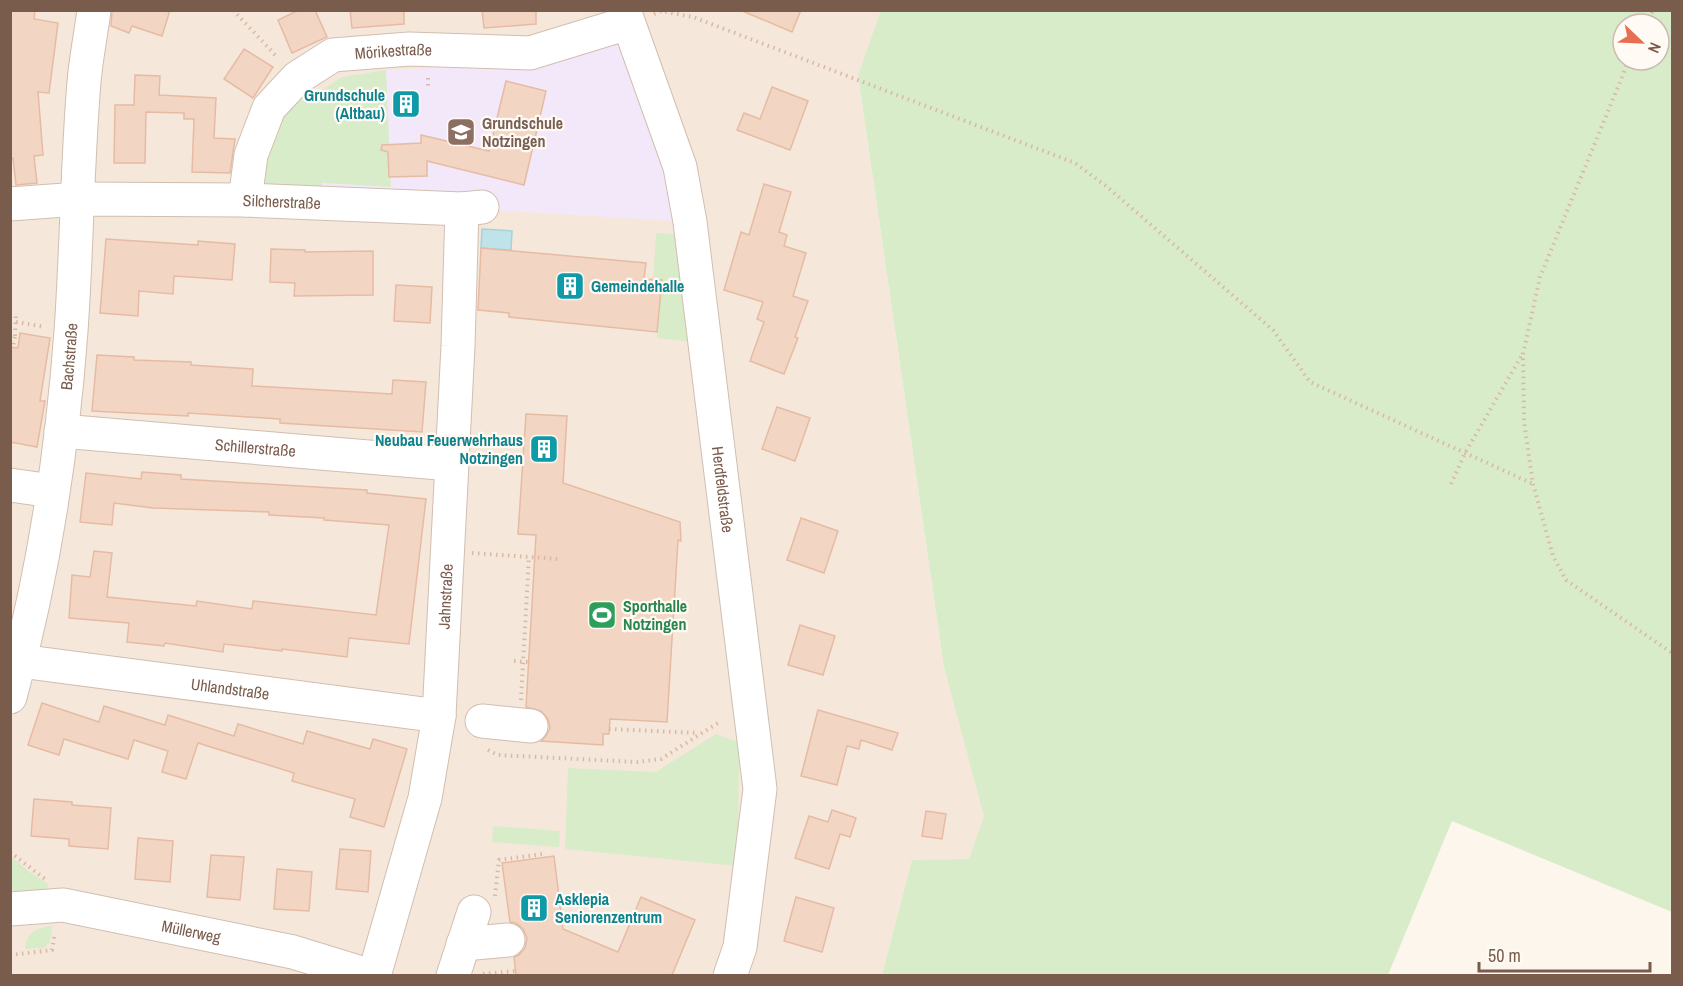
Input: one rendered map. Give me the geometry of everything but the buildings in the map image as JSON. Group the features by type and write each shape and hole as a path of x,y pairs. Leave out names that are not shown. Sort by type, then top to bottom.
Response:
{"street":[{"name":"Bachstraße","path":"10,697 39,573 61,431 71,332 84,82 94,10"},
{"name":"Mörikestraße","path":"245,200 251,155 269,108 297,78 333,55 409,49 530,53 626,17"},
{"name":"Herdfeldstraße","path":"626,17 680,167 683,222 760,789 740,947 730,975"},
{"name":"Silcherstraße","path":"10,204 79,199 245,200 472,208"},
{"name":"Jahnstraße","path":"373,975 425,798 439,716 458,346 472,208"},
{"name":"Schillerstraße","path":"61,431 451,464"},
{"path":"10,485 52,491"},
{"name":"Uhlandstraße","path":"20,661 439,716"},
{"path":"480,733 525,725"},
{"name":"Müllerweg","path":"10,909 59,905 293,952 373,975"}],"path":[{"path":"233,10 297,78"},
{"path":"626,17 661,11 693,16 1075,163 1106,186 1273,330 1310,382 1533,484"},
{"path":"1624,72 1540,277 1523,354 1524,421 1533,484 1553,556 1566,580 1672,653"},
{"path":"13,347 16,312"},
{"path":"1450,484 1465,453 1523,354"},
{"path":"447,552 558,559"},
{"path":"525,725 523,662 529,557"},
{"path":"514,661 529,662"},
{"path":"480,733 498,755 637,762 661,759 721,721"},
{"path":"609,729 700,733"},
{"path":"515,971 476,948 495,895 499,860 543,854"},
{"path":"10,955 52,950 59,905"}],"shaded area":[{"path":"10,11 881,11 858,75 944,667 985,816 969,859 912,861 882,975 11,975"},
{"name":"Grundschule Notzingen","path":"628,23 690,222 406,205 245,200 290,86 306,100 342,77 386,70 431,68 430,50"}],"green space":[{"path":"881,10 1672,11 1672,912 1452,821 1388,975 882,975 912,860 969,859 984,816 944,667 858,75"},
{"path":"386,70 391,187 322,183 321,202 245,200 290,86 306,100 342,77"},
{"path":"656,233 675,234 694,342 657,338 662,281 653,279"},
{"path":"716,734 739,742 738,866 565,849 568,768 656,772"},
{"path":"493,826 560,831 559,847 492,842"},
{"path":"10,855 48,884 47,895 14,891 11,887"},
{"path":"52,926 50,943 45,948 25,949 33,932"}],"water":[{"path":"482,229 512,231 511,250 481,248"}],"place":[{"name":"Grundschule (Altbau)","path":"406,104"},
{"name":"Grundschule Notzingen","path":"461,132"},
{"name":"Gemeindehalle","path":"570,286"},
{"name":"Neubau Feuerwehrhaus Notzingen","path":"544,449"},
{"name":"Sporthalle Notzingen","path":"602,615"},
{"name":"Asklepia Seniorenzentrum","path":"534,908"}]}
